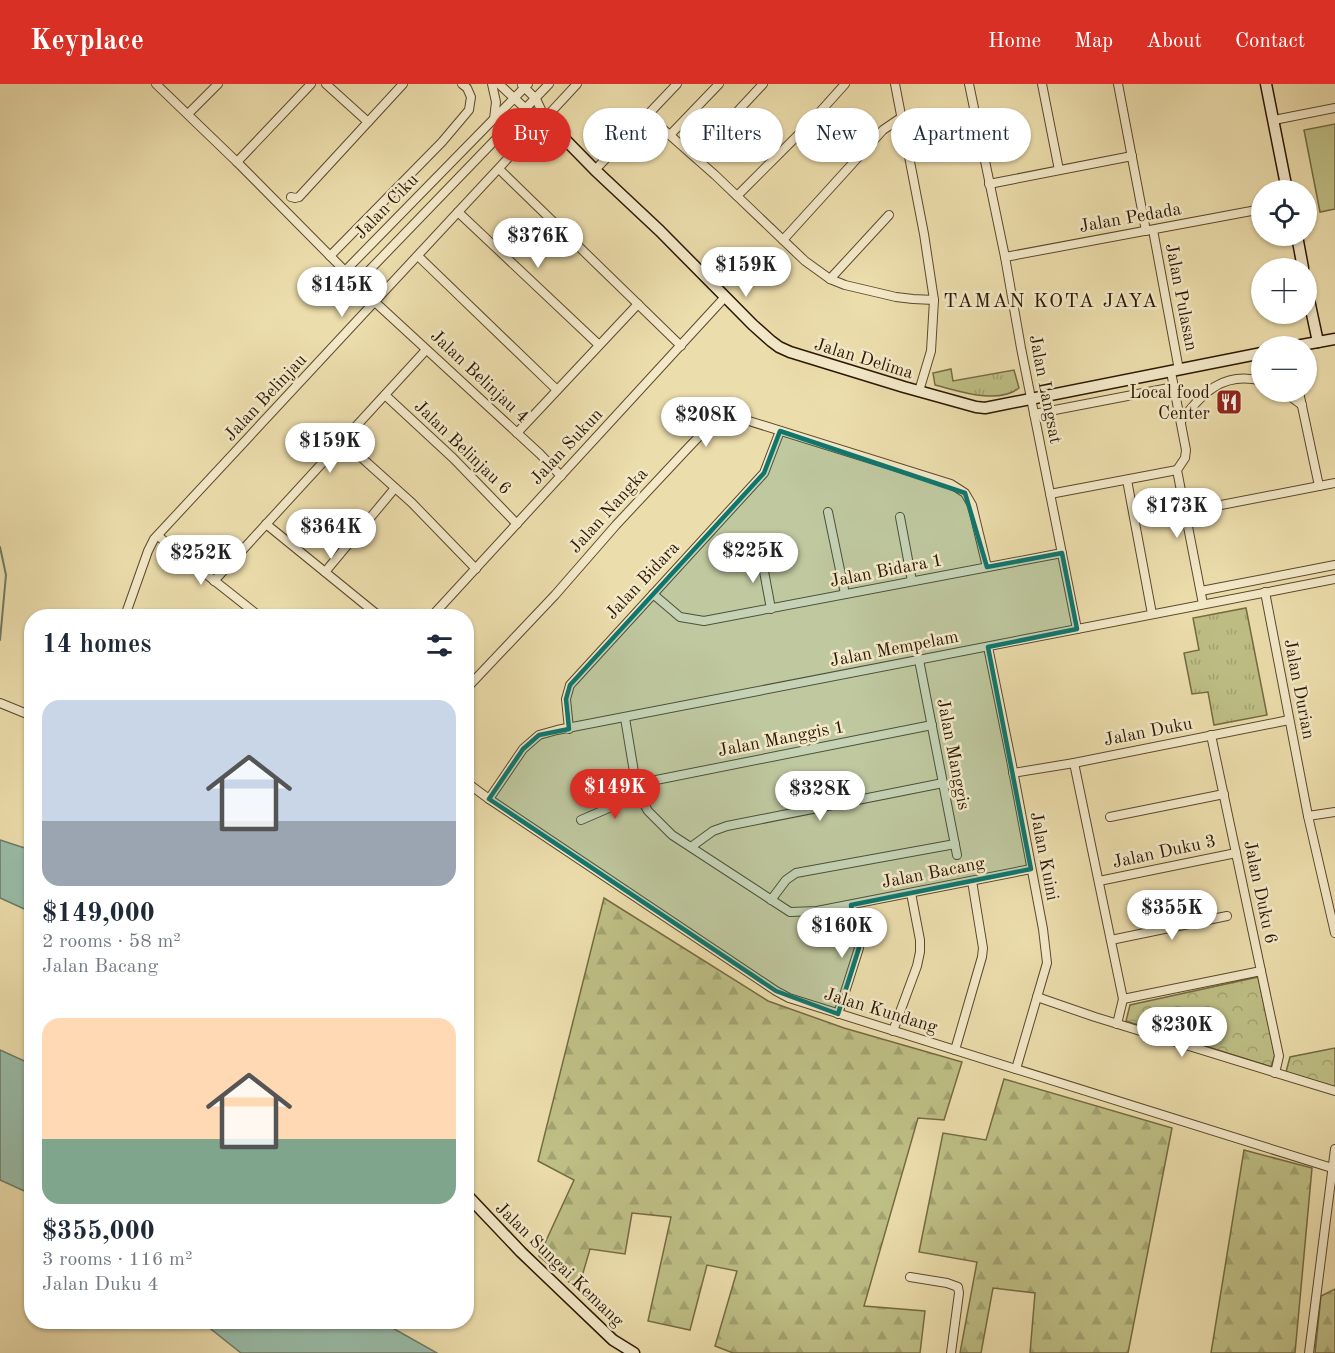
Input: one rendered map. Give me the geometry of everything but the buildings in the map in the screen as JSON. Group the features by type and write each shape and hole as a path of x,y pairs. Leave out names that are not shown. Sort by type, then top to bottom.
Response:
{"street":[{"path":"156,84 345,271"},
{"path":"188,114 218,84"},
{"path":"237,162 311,84"},
{"path":"326,84 368,122"},
{"path":"291,197 299,197 403,84"},
{"path":"330,256 469,110 471,97 467,88 462,84"},
{"path":"492,84 495,108"},
{"name":"Jalan Delima","path":"499,84 525,108"},
{"name":"Jalan Ciku","path":"527,108 549,84"},
{"name":"Jalan Belinjau","path":"555,108 578,84"},
{"path":"654,108 677,84"},
{"path":"680,144 670,135 718,84"},
{"path":"741,108 763,84"},
{"path":"737,196 810,123 845,84"},
{"path":"896,84 900,108"},
{"name":"Jalan Langsat","path":"969,84 1077,629"},
{"path":"1042,84 1059,170"},
{"name":"Jalan Pulasan","path":"1118,84 1149,230 1175,371 1174,387 1186,450 1185,458 1177,470"},
{"path":"1266,84 1285,180"},
{"name":"Jalan Ciku","path":"504,108 524,85"},
{"name":"Jalan Delima","path":"524,85 536,99 540,108"},
{"path":"1274,120 1335,108"},
{"name":"Jalan Ciku","path":"492,121 345,271 358,282 492,144"},
{"path":"783,240 883,130 891,125"},
{"name":"Jalan Delima","path":"571,146 759,330 779,347 798,355 919,392 985,408 1251,355"},
{"path":"990,184 1132,156"},
{"name":"Jalan Belinjau","path":"127,609 148,550 158,536 505,162"},
{"path":"595,170 603,162"},
{"path":"700,162 805,261 830,279 845,285 896,297 933,300"},
{"path":"910,162 933,300 931,351 919,392"},
{"path":"499,169 681,346"},
{"name":"Jalan Pedada","path":"1005,257 1251,211"},
{"path":"458,212 599,345"},
{"path":"830,279 889,215"},
{"path":"418,256 557,390"},
{"name":"Jalan Sukun","path":"439,609 724,297"},
{"name":"Jalan Belinjau 4","path":"375,302 561,476"},
{"path":"517,433 638,304"},
{"path":"1314,324 1318,342 1335,339"},
{"path":"214,580 426,350"},
{"path":"1180,421 1196,401 1214,387 1236,380 1251,380"},
{"path":"1034,414 1174,387"},
{"name":"Jalan Belinjau 6","path":"385,395 453,458 517,524"},
{"path":"1298,402 1302,405"},
{"path":"1301,402 1319,486"},
{"name":"Jalan Nangka","path":"474,681 555,595 616,525 713,422 722,417 733,416 951,484 965,493 972,505 987,567"},
{"name":"Jalan Bidara","path":"569,729 566,699 570,685 764,473 780,431"},
{"path":"343,441 395,488 476,569"},
{"path":"1050,494 1177,470 1203,604"},
{"path":"1127,480 1152,614"},
{"path":"1185,512 1335,483"},
{"path":"325,572 395,488"},
{"path":"828,512 845,594"},
{"path":"900,517 912,581"},
{"path":"266,524 370,609"},
{"path":"158,536 250,609"},
{"name":"Jalan Bidara 1","path":"653,594 680,617 704,621 1062,553"},
{"path":"761,555 771,609"},
{"path":"1201,591 1335,565"},
{"name":"Jalan Mempelam","path":"489,799 523,748 539,735 1335,579"},
{"name":"Jalan Durian","path":"1265,592 1308,816 1335,933"},
{"name":"Jalan Kuini","path":"987,647 1043,929 1047,963 1016,1069"},
{"name":"Jalan Manggis","path":"919,660 957,855"},
{"path":"0,703 24,713"},
{"name":"Jalan Bacang","path":"625,718 636,784 648,812 672,835 790,912 817,911 1031,869"},
{"name":"Jalan Duku","path":"1013,773 1289,720"},
{"name":"Jalan Manggis 1","path":"636,784 932,725"},
{"name":"Jalan Duku 6","path":"1211,735 1279,1056 1275,1073"},
{"path":"1074,763 1123,999 1117,1024"},
{"path":"691,847 713,831 727,826 943,783"},
{"name":"Jalan Kundang","path":"474,788 777,991 803,1003 1333,1169"},
{"path":"1110,817 1224,794"},
{"path":"581,820 639,795"},
{"path":"1308,816 1335,812"},
{"path":"771,900 786,880 796,873 955,844"},
{"name":"Jalan Duku 3","path":"1099,881 1236,853"},
{"path":"955,1050 983,948 972,881"},
{"path":"894,1031 920,952 920,940 911,893"},
{"path":"838,1014 859,948 851,904"},
{"path":"1111,940 1227,916"},
{"path":"1123,999 1261,971"},
{"path":"1037,997 1335,1091"},
{"path":"1309,1353 1335,1149"},
{"name":"Jalan Sungai Kemang","path":"474,1202 521,1252 613,1340 634,1353"},
{"path":"910,1277 947,1282 958,1287 951,1353"}],"highlighted area":[{"path":"780,431 965,493 987,567 1062,553 1077,629 988,647 1031,869 851,905 859,948 838,1014 776,991 489,799 523,749 539,735 569,729 566,699 570,685 764,473"}],"green space":[{"path":"1335,124 1335,209 1320,212 1317,180 1314,180 1304,130"},
{"path":"951,369 953,381 1014,370 1019,388 1000,396 990,396 935,385 933,373"},
{"path":"1246,608 1267,715 1214,725 1208,692 1192,694 1184,653 1199,650 1193,618"},
{"path":"604,898 768,1001 844,1028 962,1062 944,1120 918,1118 864,1306 925,1311 920,1353 733,1353 715,1346 737,1271 707,1265 690,1330 648,1321 671,1217 632,1213 625,1254 590,1249 578,1290 539,1256 574,1180 538,1161"},
{"path":"1258,977 1275,1055 1271,1067 1126,1021 1130,1005"},
{"path":"1335,1048 1335,1087 1286,1072 1290,1057"},
{"path":"1004,1079 1172,1128 1128,1353 1030,1353 1035,1293 993,1288 981,1353 960,1353 977,1262 919,1252 943,1133 986,1140"},
{"path":"1244,1150 1312,1168 1295,1353 1211,1353"},
{"path":"1335,1289 1335,1353 1315,1353 1321,1296"}],"shaded area":[{"path":"0,840 24,848 24,909 0,898"},
{"path":"0,1050 24,1061 24,1191 0,1180"},
{"path":"211,1329 394,1329 437,1353 241,1353"}],"waterway":[{"path":"0,547 6,575 0,640"}],"place":[{"name":"Local food Center","path":"1229,402"}],"district":[{"name":"TAMAN KOTA JAYA","path":"1051,300"}]}
